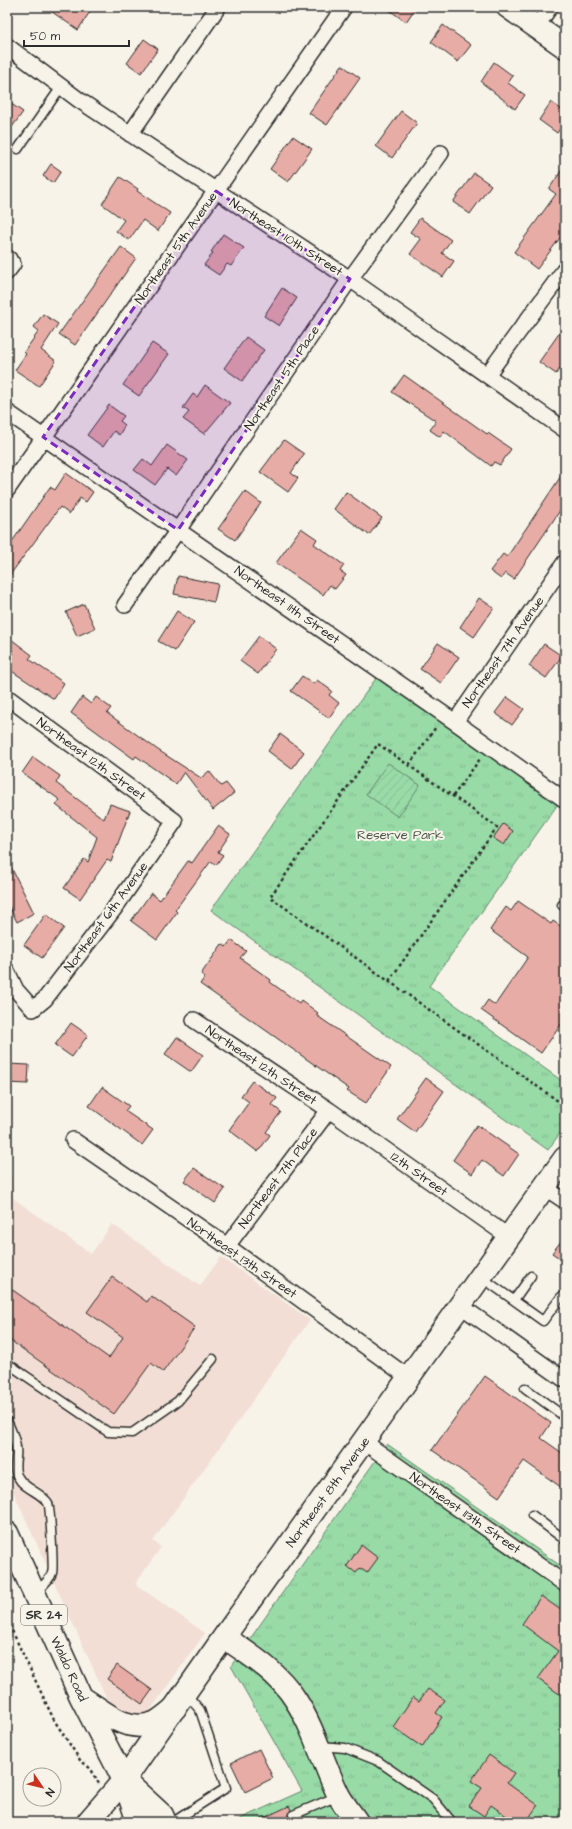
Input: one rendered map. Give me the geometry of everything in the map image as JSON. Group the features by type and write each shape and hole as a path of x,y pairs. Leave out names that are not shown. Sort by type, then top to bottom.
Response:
{"main road":[{"path":"508,7 565,46"},
{"name":"Northeast 8th Avenue","path":"88,1822 124,1780 565,1158"},
{"name":"Waldo Road","path":"7,1533 81,1697 124,1780 138,1822"},
{"path":"224,1637 263,1663 295,1698 310,1727 339,1796 357,1822"},
{"path":"81,1697 118,1722 131,1726 155,1722 180,1701"},
{"name":"Waldo Road","path":"124,1780 162,1815 166,1822"}],"street":[{"path":"130,134 218,7"},
{"name":"Northeast 5th Avenue","path":"7,490 344,7"},
{"path":"536,27 550,7"},
{"name":"Northeast 10th Street","path":"7,46 61,87 216,192 350,279 565,430"},
{"name":"Northeast 5th Place","path":"125,605 350,279 441,153"},
{"path":"487,375 565,269"},
{"name":"Northeast 11th Street","path":"7,412 455,722 565,800"},
{"name":"Northeast 7th Avenue","path":"455,722 565,562"},
{"name":"Northeast 12th Street","path":"7,697 175,821"},
{"name":"Northeast 6th Avenue","path":"7,971 16,990 33,1009 45,999 114,909 175,821"},
{"name":"Northeast 12th Street","path":"194,1020 329,1110"},
{"name":"12th Street","path":"329,1110 509,1237"},
{"name":"Northeast 7th Place","path":"227,1246 329,1110"},
{"name":"Northeast 13th Street","path":"73,1140 227,1246 409,1378"},
{"path":"544,1187 565,1202"},
{"path":"460,1306 565,1380"},
{"name":"Northeast 113th Street","path":"364,1442 565,1584"}],"lane":[{"path":"18,149 61,87"},
{"path":"514,1300 531,1276"},
{"path":"481,1277 543,1321 561,1297"},
{"path":"7,1363 108,1432 132,1433 178,1401 212,1359"},
{"path":"525,1388 565,1417"},
{"path":"7,1421 17,1448 16,1464 18,1478 42,1496 49,1504 50,1536 53,1562 52,1574 35,1594"},
{"path":"7,1467 16,1464"},
{"path":"532,1515 565,1540"},
{"path":"173,1822 226,1788 200,1710 180,1701"},
{"path":"318,1746 344,1748 378,1761 433,1799 452,1822"},
{"path":"293,1815 339,1796"}],"path":[{"path":"409,765 436,727"},
{"path":"389,981 497,828 378,744 270,898 565,1106"},
{"path":"453,796 480,759"},
{"path":"7,1620 54,1720 80,1760 91,1769 101,1788"},
{"path":"95,1777 98,1773"}],"highlighted area":[{"path":"216,191 350,279 178,530 43,437"}],"shaded area":[{"path":"7,1168 12,1178 13,1198 91,1254 112,1224 200,1286 221,1257 310,1320 153,1541 161,1547 135,1584 205,1633 147,1715 134,1718 113,1710 7,1478"}],"green space":[{"name":"Reserve Park","path":"377,677 558,804 429,986 565,1083 565,1126 548,1150 211,910"},
{"path":"388,763 420,785 398,817 366,794"},
{"path":"387,1444 565,1569 565,1822 233,1822 302,1791 231,1666"}],"building":[{"path":"45,7 93,7 78,30"},
{"path":"385,7 416,7 406,22"},
{"path":"443,25 471,45 458,62 431,42"},
{"path":"144,39 158,49 141,73 127,63"},
{"path":"494,62 513,76 508,83 525,95 515,109 481,82"},
{"path":"342,65 360,78 327,125 309,113"},
{"path":"7,101 23,112 7,134"},
{"path":"551,102 565,112 565,122 557,133 539,120"},
{"path":"401,111 417,123 392,158 376,146"},
{"path":"293,136 312,149 288,182 270,169"},
{"path":"51,164 61,171 53,183 43,176"},
{"path":"565,165 565,231 537,269 514,252 556,194 549,189"},
{"path":"474,173 491,185 470,214 453,202"},
{"path":"120,177 138,189 137,191 170,213 158,231 143,220 129,240 116,231 124,220 102,204"},
{"path":"420,218 451,240 442,253 454,261 443,277 410,254 421,239 410,232"},
{"path":"223,234 244,248 231,266 227,264 219,275 204,265 213,253 211,252"},
{"path":"121,247 136,258 75,345 59,334"},
{"path":"282,288 297,298 279,326 264,316"},
{"path":"43,314 58,324 41,350 56,361 39,386 15,370 26,354 24,352 39,331 34,327"},
{"path":"565,325 565,362 556,374 539,362"},
{"path":"246,337 264,350 242,381 224,368"},
{"path":"152,343 169,354 139,396 123,385"},
{"path":"404,375 487,434 488,433 511,449 500,465 494,462 491,466 444,431 440,437 430,430 436,421 392,392"},
{"path":"205,385 230,403 204,434 183,419 189,412 183,408 193,394 197,397"},
{"path":"109,405 124,416 120,421 125,425 119,435 114,431 103,447 87,435"},
{"path":"284,440 304,454 291,473 298,478 288,492 260,472"},
{"path":"167,445 188,460 176,476 167,469 155,485 134,470 143,459 152,466"},
{"path":"565,470 565,503 514,579 505,573 501,579 490,571 503,554 507,557"},
{"path":"66,473 93,492 86,502 80,498 69,514 60,507 7,579 7,549 50,487 55,490"},
{"path":"245,491 261,503 235,540 218,529"},
{"path":"346,492 382,518 369,535 334,509"},
{"path":"301,528 317,539 314,544 344,565 340,571 346,575 335,589 330,585 323,595 276,563"},
{"path":"178,576 218,584 214,602 174,594"},
{"path":"479,598 494,608 474,637 460,627"},
{"path":"84,604 95,628 77,636 66,612"},
{"path":"177,611 194,622 175,651 158,641"},
{"path":"7,636 32,655 29,659 64,683 54,699 7,668"},
{"path":"259,636 276,649 258,674 240,661"},
{"path":"438,643 459,657 441,683 420,669"},
{"path":"544,644 562,656 546,678 529,666"},
{"path":"302,676 314,684 317,680 332,691 329,695 339,703 329,718 291,691"},
{"path":"82,697 91,704 96,697 111,708 107,713 158,750 201,778 209,771 221,786 226,783 234,793 213,810 184,772 176,784 136,756 134,759 71,713"},
{"path":"507,697 524,709 512,725 495,713"},
{"path":"280,734 304,752 292,769 268,751"},
{"path":"33,757 60,776 56,783 104,819 110,804 130,811 111,862 107,860 80,899 64,888 84,859 88,862 97,837 56,805 60,800 22,773"},
{"path":"503,824 513,831 504,845 493,838"},
{"path":"218,826 230,834 218,852 223,855 216,865 211,861 175,910 177,912 157,940 131,921 151,893 160,900 188,861 192,863"},
{"path":"7,859 34,913 17,922 7,902"},
{"path":"518,901 551,924 553,921 565,929 565,1019 541,1053 481,1010 488,1000 495,1005 528,957 490,930 506,907 511,911"},
{"path":"46,914 64,928 42,958 24,945"},
{"path":"231,940 246,951 240,958 271,980 270,982 299,1003 301,1000 318,1013 316,1015 391,1067 366,1103 347,1091 349,1089 200,984 205,977 201,974 222,944 226,947"},
{"path":"71,1023 88,1035 72,1057 55,1045"},
{"path":"177,1037 203,1055 191,1072 165,1054"},
{"path":"7,1064 29,1065 28,1084 7,1083"},
{"path":"426,1078 444,1091 415,1132 397,1119"},
{"path":"252,1081 277,1098 272,1105 281,1112 266,1132 270,1135 258,1152 229,1130 249,1102 241,1096"},
{"path":"102,1087 129,1106 125,1111 153,1130 142,1145 89,1106"},
{"path":"477,1125 519,1154 504,1176 482,1160 472,1174 453,1160"},
{"path":"194,1168 225,1189 215,1203 184,1181"},
{"path":"565,1236 565,1262 552,1253"},
{"path":"112,1277 147,1302 151,1296 195,1327 163,1372 151,1363 114,1414 7,1338 7,1286 109,1358 123,1337 87,1312"},
{"path":"485,1376 551,1423 541,1438 565,1455 565,1490 524,1461 499,1497 432,1450"},
{"path":"361,1545 378,1558 367,1573 360,1568 356,1573 347,1566"},
{"path":"541,1596 565,1613 565,1698 538,1679 558,1651 522,1624"},
{"path":"117,1665 152,1690 142,1704 107,1679"},
{"path":"428,1689 445,1700 436,1713 442,1717 422,1747 393,1727 413,1697 419,1701"},
{"path":"259,1749 273,1778 245,1792 231,1763"},
{"path":"489,1755 514,1773 507,1783 538,1805 526,1822 515,1822 491,1805 484,1816 469,1806 482,1788 471,1781"},
{"path":"289,1806 291,1810 288,1817 296,1822 255,1822"}]}
